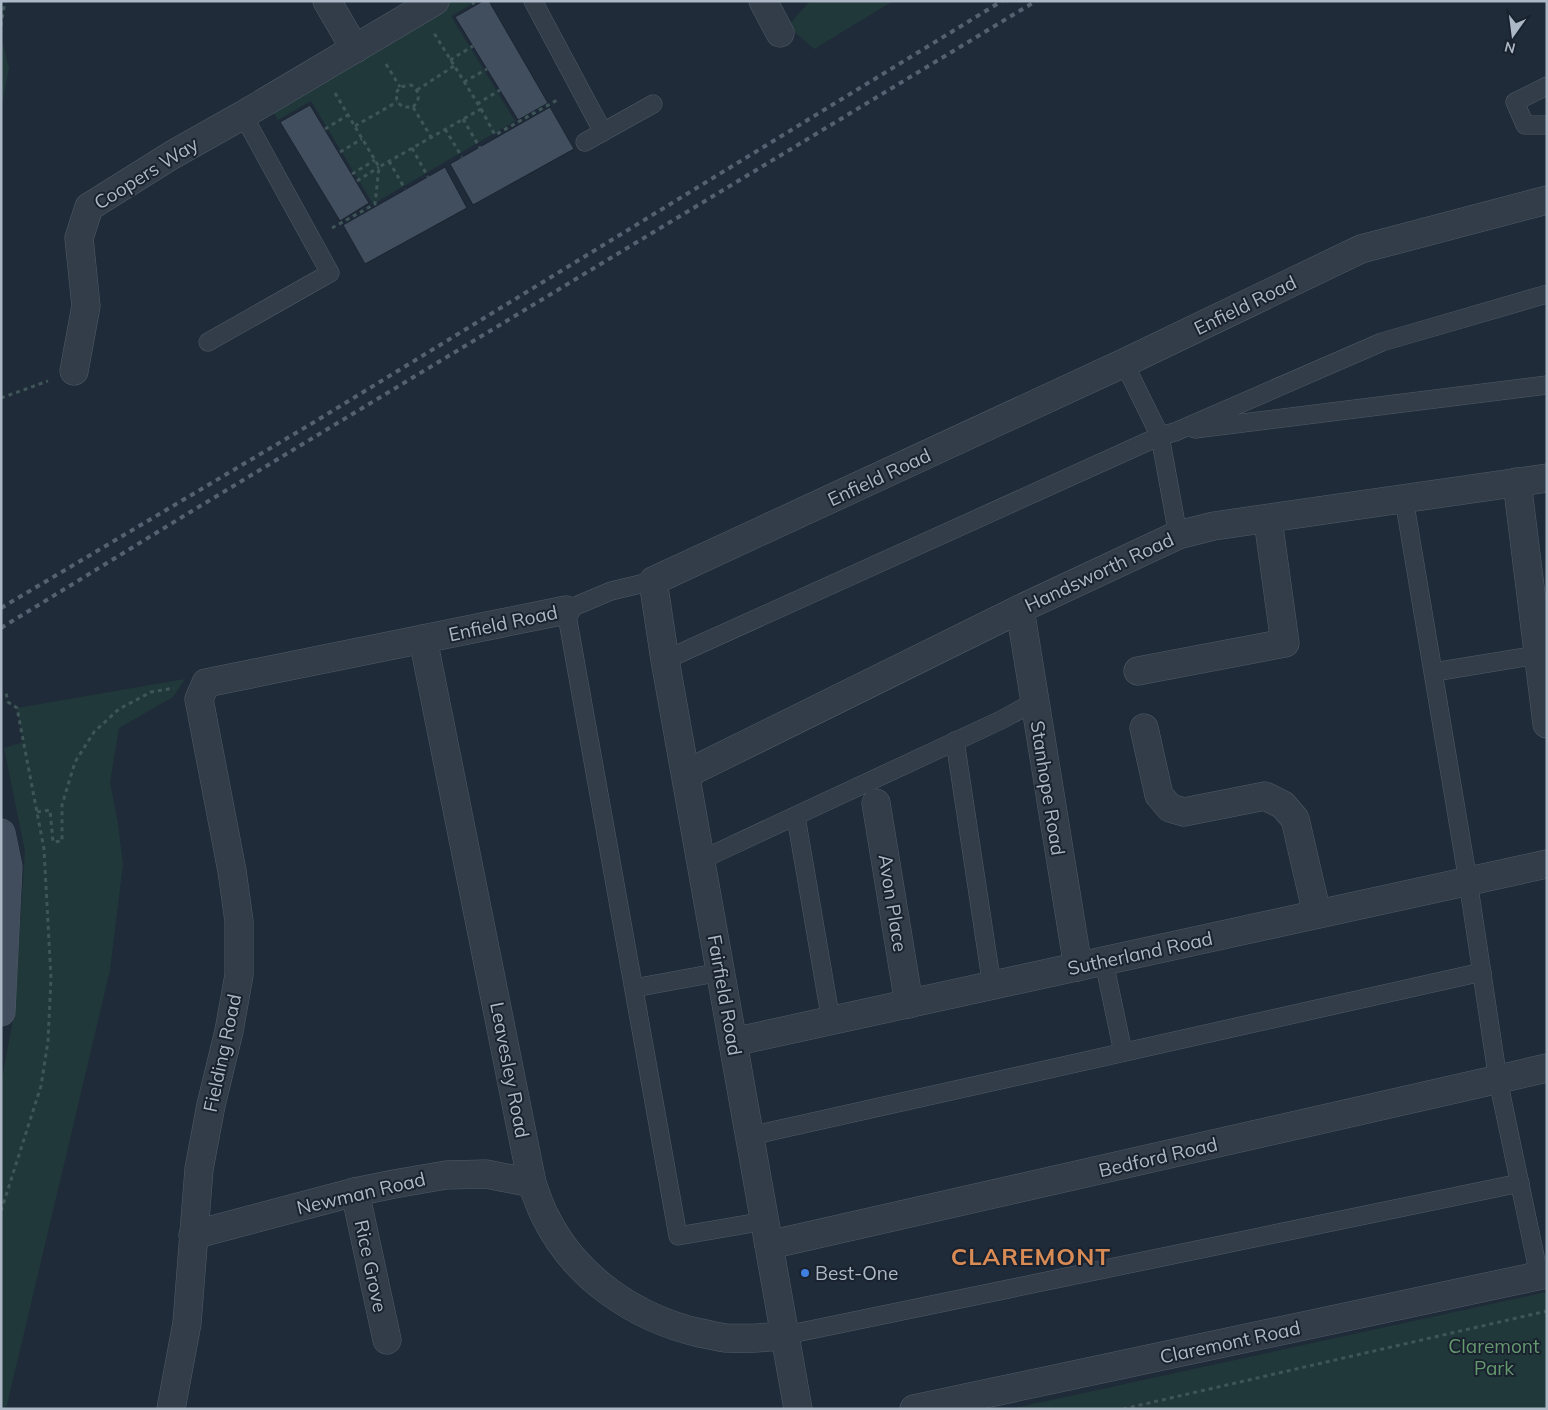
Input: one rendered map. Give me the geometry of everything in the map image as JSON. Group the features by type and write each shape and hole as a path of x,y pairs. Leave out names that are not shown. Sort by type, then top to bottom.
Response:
{"main road":[{"path":"1,833 8,868 1,1012"}],"street":[{"path":"327,1 355,49"},
{"path":"763,1 780,34"},
{"name":"Coopers Way","path":"74,371 86,306 79,238 89,207 172,155 428,6"},
{"name":"Enfield Road","path":"653,581 1124,364 1361,249 1547,200"},
{"name":"Handsworth Road","path":"686,774 1020,608 1178,535 1214,526 1268,520 1547,478"},
{"path":"1517,482 1547,724"},
{"path":"1138,671 1285,642 1268,520"},
{"name":"Fairfield Road","path":"653,581 665,660 798,1409"},
{"name":"Stanhope Road","path":"1020,608 1078,967"},
{"name":"Enfield Road","path":"203,691 423,639 566,610"},
{"name":"Leavesley Road","path":"423,639 532,1183 546,1218 568,1252 591,1277 619,1300 649,1316 686,1329 724,1338 786,1336"},
{"name":"Fielding Road","path":"171,1409 187,1323 199,1170 239,975 239,921 203,691"},
{"path":"1144,728 1159,795 1170,808 1184,812 1264,796 1283,805 1296,819 1317,914"},
{"name":"Avon Place","path":"876,803 909,1004"},
{"name":"Sutherland Road","path":"733,1042 1547,864"},
{"name":"Bedford Road","path":"767,1233 1498,1080 1547,1068"},
{"name":"Newman Road","path":"193,1235 355,1192 446,1174 486,1174 532,1183"},
{"name":"Rice Grove","path":"355,1192 387,1340"},
{"name":"Claremont Road","path":"914,1409 1543,1274"}],"lane":[{"path":"533,1 603,132"},
{"path":"1547,86 1516,102 1525,125 1547,126"},
{"path":"585,142 653,104"},
{"path":"208,342 330,273 243,115"},
{"path":"665,660 1168,434 1382,342 1547,294"},
{"path":"1124,364 1168,434 1178,535"},
{"path":"1168,434 1547,385"},
{"path":"1404,499 1468,881 1498,1080 1520,1183 1543,1274"},
{"name":"Enfield Road","path":"566,610 611,591 653,581"},
{"path":"566,610 678,1236 767,1233"},
{"path":"1434,672 1538,654"},
{"path":"701,860 1034,702"},
{"path":"955,741 992,986"},
{"path":"796,816 831,1021"},
{"path":"1104,962 1123,1052"},
{"path":"634,988 721,972"},
{"path":"750,1136 1482,972"},
{"path":"786,1336 1520,1183"}],"path":[{"path":"1,26 5,1"},
{"path":"472,1 475,6"},
{"path":"428,6 450,60 495,135 579,88"},
{"path":"450,60 473,46"},
{"path":"417,90 454,66"},
{"path":"312,239 374,204 379,167 321,69"},
{"path":"464,82 487,69"},
{"path":"411,85 417,90 419,96 413,107 403,107 397,102 396,93 400,87 411,85"},
{"path":"477,104 500,90"},
{"path":"355,126 397,102"},
{"path":"413,107 431,137"},
{"path":"357,181 481,109"},
{"path":"325,129 348,115"},
{"path":"463,119 480,148"},
{"path":"445,129 462,157"},
{"path":"340,152 362,139"},
{"path":"412,148 428,176"},
{"path":"352,174 375,160"},
{"path":"390,161 406,189"},
{"path":"1,398 74,371"},
{"path":"38,812 50,810 52,842 62,841 62,805 75,762 94,732 119,709 152,692 203,691"},
{"path":"1,1211 41,1086 48,1041 51,978 44,849 16,708 8,702 6,693"},
{"path":"1124,1409 1547,1311"}],"green space":[{"path":"451,1 477,1 451,16 515,121 373,204 311,101 278,120 271,108"},
{"path":"810,1 893,1 814,49 788,26"},
{"path":"1,37 9,68 1,110"},
{"path":"185,679 173,697 119,728 110,782 123,864 110,970 6,1409 1,1409 1,1083 14,1015 25,851 4,748 23,742 17,708"},
{"name":"Claremont Park","path":"1547,1292 1547,1409 1010,1409"}],"building":[{"path":"483,1 489,1 548,103 518,120 455,17"},
{"path":"310,105 369,203 340,221 280,122"},
{"path":"550,107 574,149 473,205 450,164"},
{"path":"445,167 467,208 365,264 343,225"}],"railway":[{"path":"1,608 311,424 1002,1"},
{"path":"1,628 1036,1"}],"place":[{"name":"Best-One","path":"805,1273"}],"district":[{"name":"CLAREMONT","path":"1031,1257"}]}
